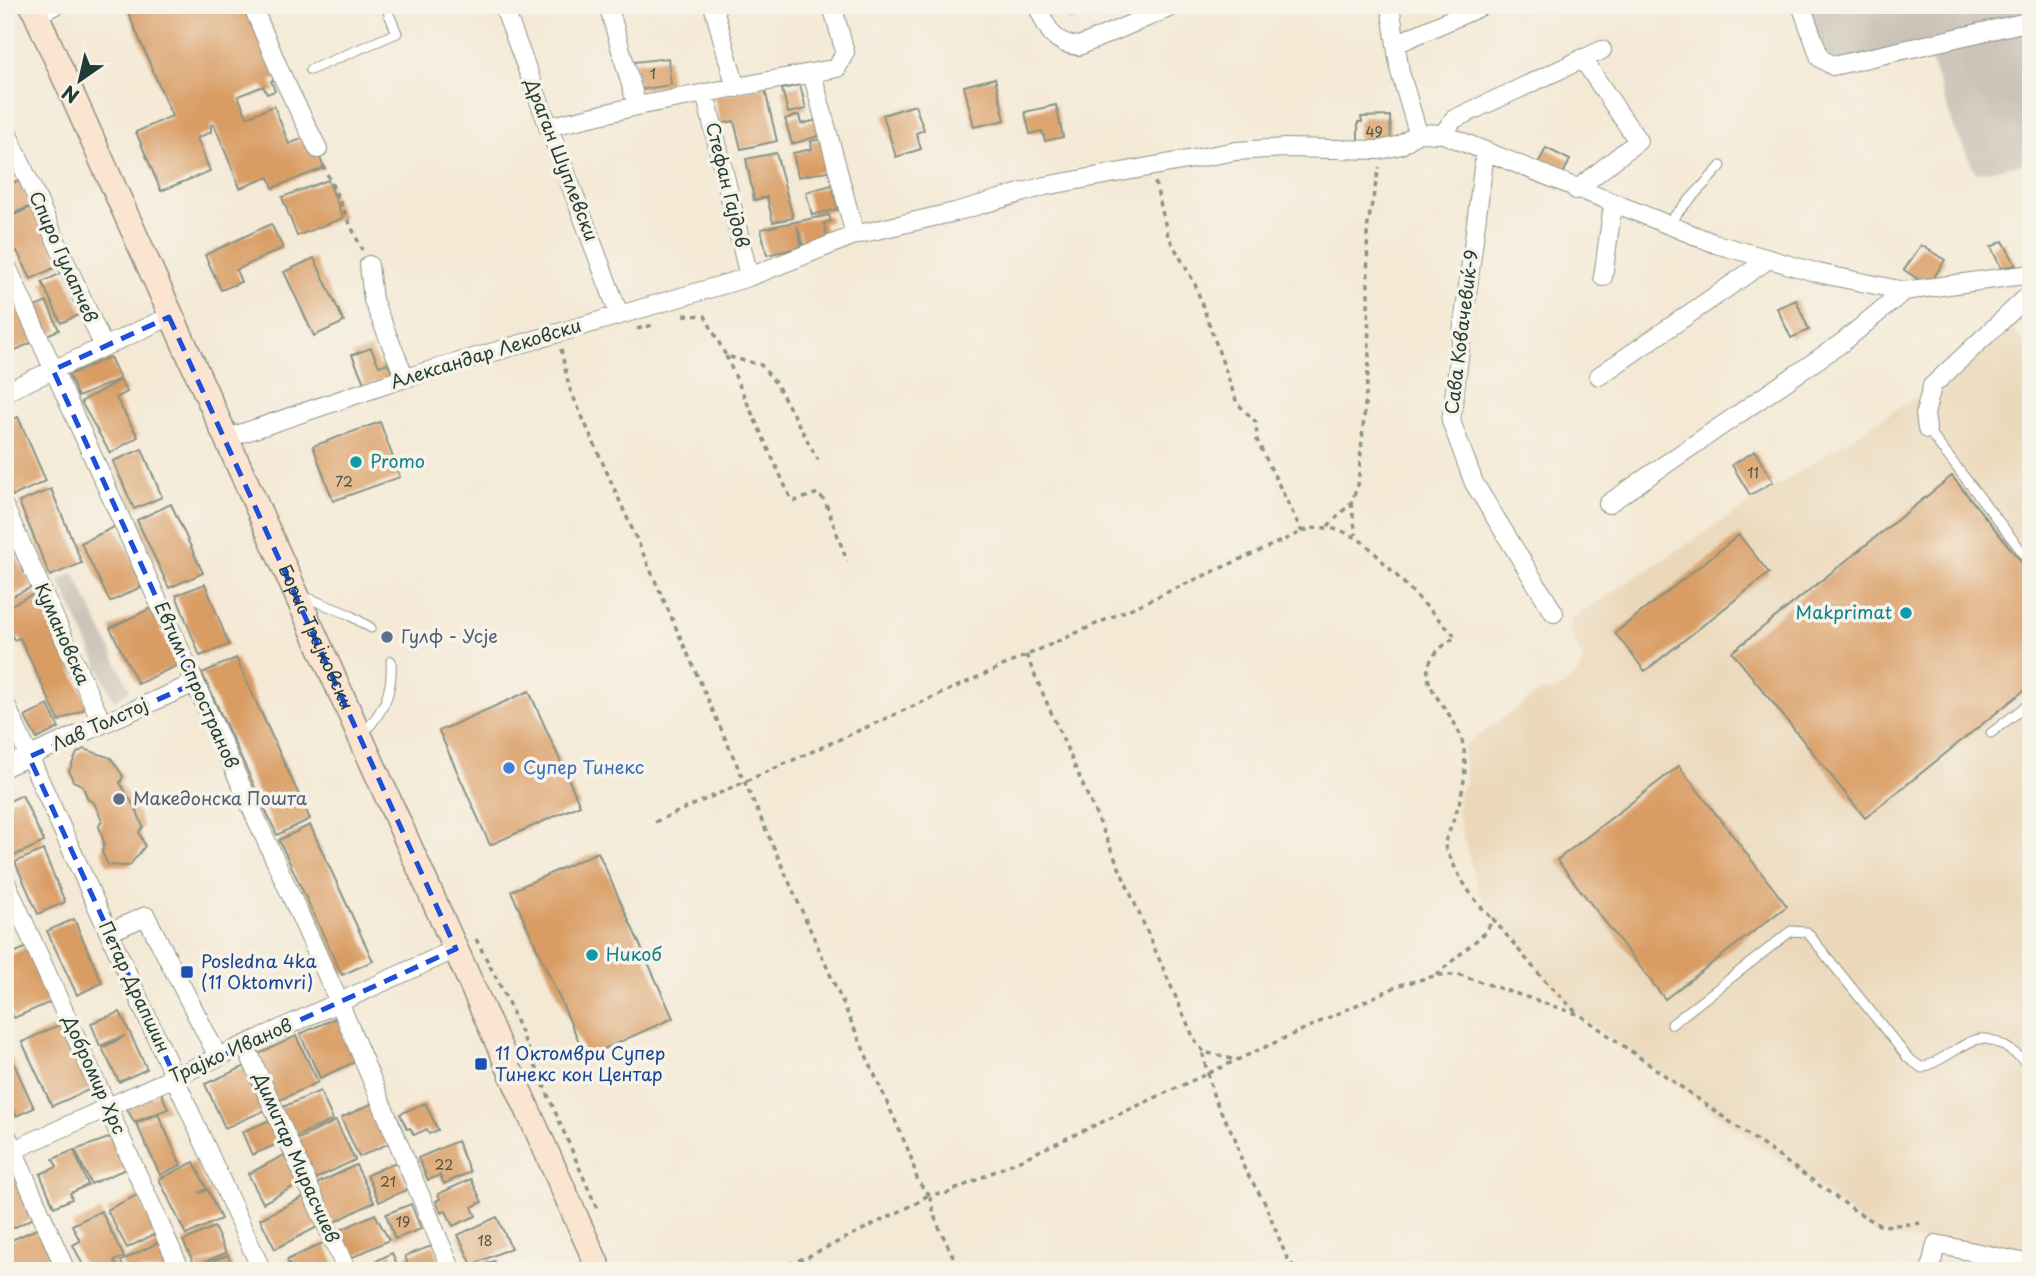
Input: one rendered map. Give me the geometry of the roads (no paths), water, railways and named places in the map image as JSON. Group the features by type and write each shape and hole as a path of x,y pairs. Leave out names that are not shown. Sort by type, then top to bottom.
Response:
{"street":[{"path":"252,5 282,76 318,149"},
{"name":"Драган Шуплевски","path":"503,5 619,314"},
{"path":"608,5 637,106"},
{"path":"713,5 736,88"},
{"path":"548,127 637,106 837,68 842,63 845,52 832,5"},
{"path":"1037,5 1053,38 1067,45 1079,46 1176,5"},
{"path":"1390,5 1400,72 1418,133 1443,134 1576,190 1766,261 1904,291 2031,274"},
{"path":"1396,44 1484,5"},
{"path":"1801,5 1820,58 1833,66 2031,21"},
{"name":"Борис Трајковски","path":"35,12 169,317 360,737 466,944 600,1271"},
{"path":"1443,134 1454,119 1602,50"},
{"path":"1576,190 1637,141 1582,58"},
{"path":"812,73 855,235"},
{"name":"Стефан Гајдов","path":"705,93 749,277"},
{"name":"Спиро Гулапчев","path":"5,128 104,347"},
{"name":"Александар Лековски","path":"225,439 405,378 749,277 855,235 955,212 1045,186 1236,151 1285,148 1380,150 1401,145 1418,133"},
{"name":"Сава Ковачевиќ-9","path":"1485,152 1451,421 1474,482 1554,613"},
{"path":"1603,277 1613,204"},
{"path":"1599,376 1766,261"},
{"path":"369,265 373,300 405,378"},
{"name":"Евтим Спространов","path":"7,268 339,1002 452,1271"},
{"path":"1608,504 1843,342 1904,291"},
{"path":"1927,429 1925,414 1932,386 2031,293"},
{"path":"5,393 169,317"},
{"name":"Кумановска","path":"5,508 102,723"},
{"name":"Лав Толстој","path":"5,767 195,683"},
{"name":"Петар Драпшин","path":"5,703 262,1271"},
{"name":"Добромир Хрс","path":"5,880 181,1271"},
{"path":"109,932 146,916 218,1057"},
{"name":"Трајко Иванов","path":"9,1152 466,944"},
{"name":"Димитар Мирасчиев","path":"245,1045 347,1271"},
{"path":"5,1131 9,1152 66,1271"},
{"path":"1930,1271 1936,1244 2031,1264"}],"lane":[{"path":"35,12 65,5"},
{"path":"310,70 397,33 384,5"},
{"path":"1667,224 1721,166"},
{"path":"1927,429 2031,563"},
{"path":"295,593 348,614 370,628"},
{"path":"360,737 382,714 390,696 391,661"},
{"path":"1991,733 2031,702"},
{"path":"1672,1024 1791,931 1800,930 1807,932 1908,1058 1922,1068 1971,1039 1988,1038 2031,1066"}],"place":[{"name":"Promo","path":"356,462"},
{"name":"Makprimat","path":"1906,613"},
{"name":"Гулф - Усје","path":"387,637"},
{"name":"Супер Тинекс","path":"509,768"},
{"name":"Македонска Пошта","path":"119,799"},
{"name":"Никоб","path":"592,955"},
{"name":"Posledna 4ka (11 Oktomvri)","path":"187,972"},
{"name":"11 Октомври Супер Тинекс кон Центар","path":"481,1064"}]}
